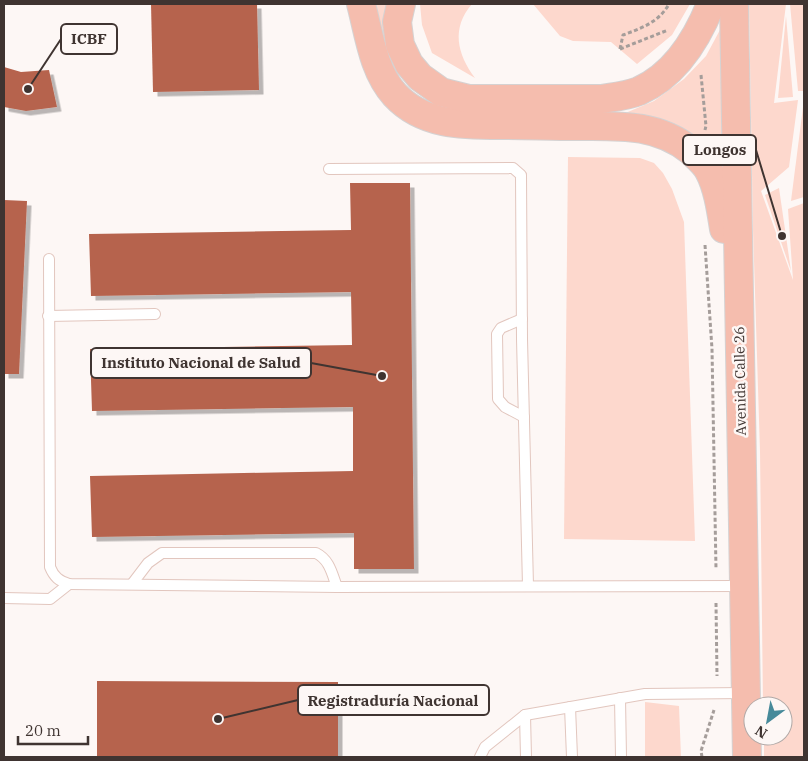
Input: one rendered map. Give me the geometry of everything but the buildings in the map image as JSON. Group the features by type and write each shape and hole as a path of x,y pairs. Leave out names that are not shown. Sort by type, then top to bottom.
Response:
{"main road":[{"path":"361,4 377,66 384,82 405,104 419,114 466,125 634,127 665,134 685,146 698,157 708,170 716,189 738,314"},
{"path":"401,4 397,22 400,45 409,64 420,77 441,92 469,99 601,99 639,91 666,73 678,62 684,34 711,4"},
{"name":"Avenida Calle 26","path":"734,4 747,757"}],"lane":[{"path":"329,169 513,168 521,175 528,586"},
{"path":"49,259 50,567 58,579 69,584 337,587 744,586"},
{"path":"48,316 155,314"},
{"path":"522,319 501,328 498,334 498,399 505,407 524,417"},
{"path":"132,584 148,563 162,553 316,554 322,556 328,563 337,587"},
{"path":"4,598 50,599 69,584"},
{"path":"480,757 485,747 525,715 645,694 746,693"},
{"path":"620,698 621,757"},
{"path":"570,707 572,757"},
{"path":"525,715 526,757"}],"path":[{"path":"669,4 663,14 645,27 623,35 620,49 684,34 700,74 706,126 698,157"},
{"path":"702,757 701,750 718,693 712,349 705,240"}],"shaded area":[{"path":"371,4 390,4 386,36 403,89 384,61"},
{"path":"420,4 472,4 461,22 459,41 464,60 475,78 432,53 422,25"},
{"path":"533,4 690,4 672,35 637,64 611,42 573,41 560,36"},
{"path":"749,4 786,4 774,103 798,100 789,167 761,191 793,280 788,209 804,203 804,757 764,757 764,746 793,746 793,696 763,696 760,451 753,229"},
{"path":"790,4 804,4 804,91 798,91"},
{"path":"786,16 793,97 778,98"},
{"path":"721,28 722,166 697,140 623,114 654,101 684,79 706,56"},
{"path":"803,107 804,197 791,201"},
{"path":"568,157 640,158 654,163 663,173 672,189 684,222 695,541 564,539"},
{"path":"779,188 791,271 765,195"},
{"path":"645,702 679,706 681,757 645,757"}],"place":[{"name":"ICBF","path":"28,89"},
{"name":"Longos","path":"782,236"},
{"name":"Instituto Nacional de Salud","path":"382,376"},
{"name":"Registraduría Nacional","path":"218,719"}]}
